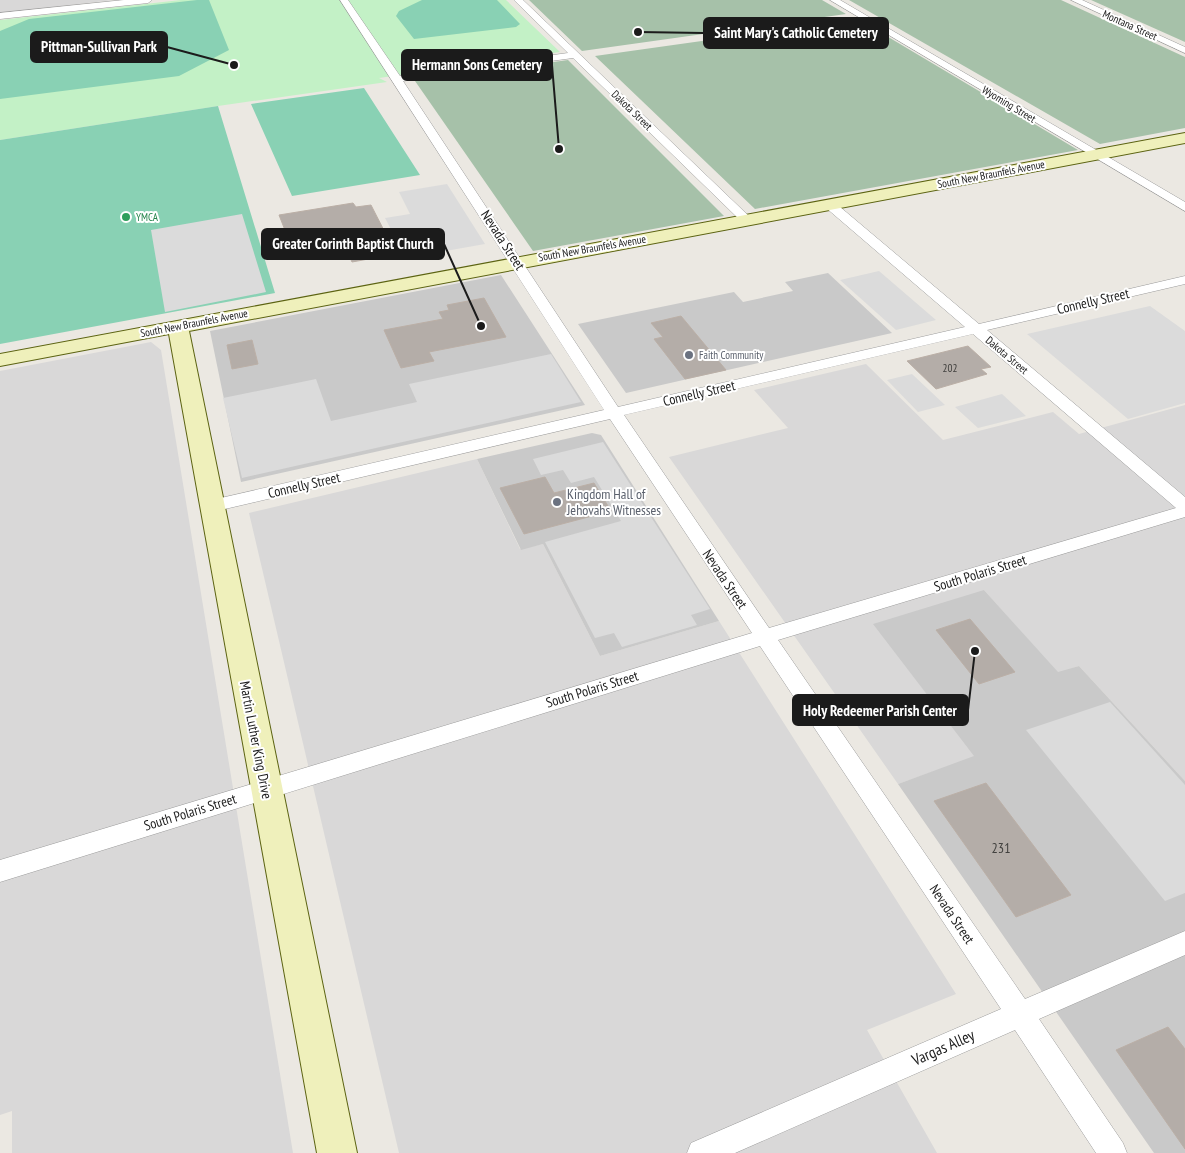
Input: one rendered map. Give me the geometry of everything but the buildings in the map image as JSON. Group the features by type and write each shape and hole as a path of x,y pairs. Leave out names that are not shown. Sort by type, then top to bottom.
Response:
{"main road":[{"name":"South New Braunfels Avenue","path":"0,360 1185,138"},
{"name":"Martin Luther King Drive","path":"178,326 337,1153"}],"street":[{"path":"0,16 99,3 148,0"},
{"name":"Nevada Street","path":"344,0 398,79 614,413 1113,1153"},
{"name":"Dakota Street","path":"518,0 747,220"},
{"name":"Wyoming Street","path":"834,0 1185,208"},
{"name":"Montana Street","path":"1074,0 1185,50"},
{"path":"398,79 575,55"},
{"name":"Dakota Street","path":"829,204 1185,506"},
{"name":"Connelly Street","path":"212,506 1185,280"},
{"name":"South Polaris Street","path":"0,871 764,637 1185,512"},
{"name":"Vargas Alley","path":"701,1153 1185,943"}],"shaded area":[{"path":"0,0 114,0 0,13"},
{"path":"447,184 485,244 406,258 385,218 410,214 399,192"},
{"path":"242,214 266,292 165,312 151,230"},
{"path":"879,271 936,320 896,330 840,280"},
{"path":"828,273 892,333 626,393 578,324 734,292 743,302 793,291 785,282"},
{"path":"501,275 585,405 241,482 210,331"},
{"path":"1150,306 1185,331 1185,403 1128,419 1027,334"},
{"path":"151,342 161,350 293,1153 12,1153 12,1111 0,1115 0,371"},
{"path":"551,354 581,402 242,478 223,398 316,379 331,421 417,402 409,384"},
{"path":"866,364 943,440 1053,412 1079,434 1185,405 1185,781 1079,666 1058,673 984,590 974,757 898,784 669,457 788,428 754,390"},
{"path":"912,374 945,405 918,412 887,380"},
{"path":"1002,394 1026,416 978,428 955,407"},
{"name":"Kingdom Hall of Jehovahs Witnesses","path":"592,433 601,435 719,621 600,656 543,544 521,550 477,459"},
{"name":"Kingdom Hall of Jehovahs Witnesses","path":"603,442 710,609 691,615 697,625 622,647 614,633 595,638 545,542 621,521 594,477 571,483 563,470 541,475 533,459"},
{"path":"477,459 520,549 543,544 600,656 719,621 956,994 867,1030 937,1153 399,1153 249,513"},
{"path":"984,590 1058,672 1079,666 1185,781 1185,1153 1154,1153 898,784 974,756 873,624"},
{"path":"1110,702 1185,785 1185,893 1165,901 1026,730"}],"green space":[{"path":"181,0 506,0 560,52 379,78 387,82 0,140 0,20"},
{"path":"209,0 229,50 179,76 0,99 0,31 29,19"},
{"path":"422,0 497,0 520,24 516,27 414,39 396,16 399,11"},
{"path":"529,0 822,0 846,14 582,51"},
{"path":"849,0 1061,0 1185,57 1185,128 1100,144"},
{"path":"1091,0 1185,0 1185,42"},
{"path":"858,19 1078,150 755,209 595,56"},
{"path":"568,60 724,216 533,251 415,81"},
{"path":"364,88 420,175 292,196 251,104"},
{"name":"YMCA","path":"218,106 275,293 0,344 0,140"}],"place":[{"name":"Saint Mary's Catholic Cemetery","path":"638,32"},
{"name":"Pittman-Sullivan Park","path":"234,65"},
{"name":"Hermann Sons Cemetery","path":"559,149"},
{"name":"YMCA","path":"126,217"},
{"name":"Greater Corinth Baptist Church","path":"481,326"},
{"name":"Faith Community","path":"689,355"},
{"name":"Kingdom Hall of Jehovahs Witnesses","path":"557,502"},
{"name":"Holy Redeemer Parish Center","path":"975,651"}]}
